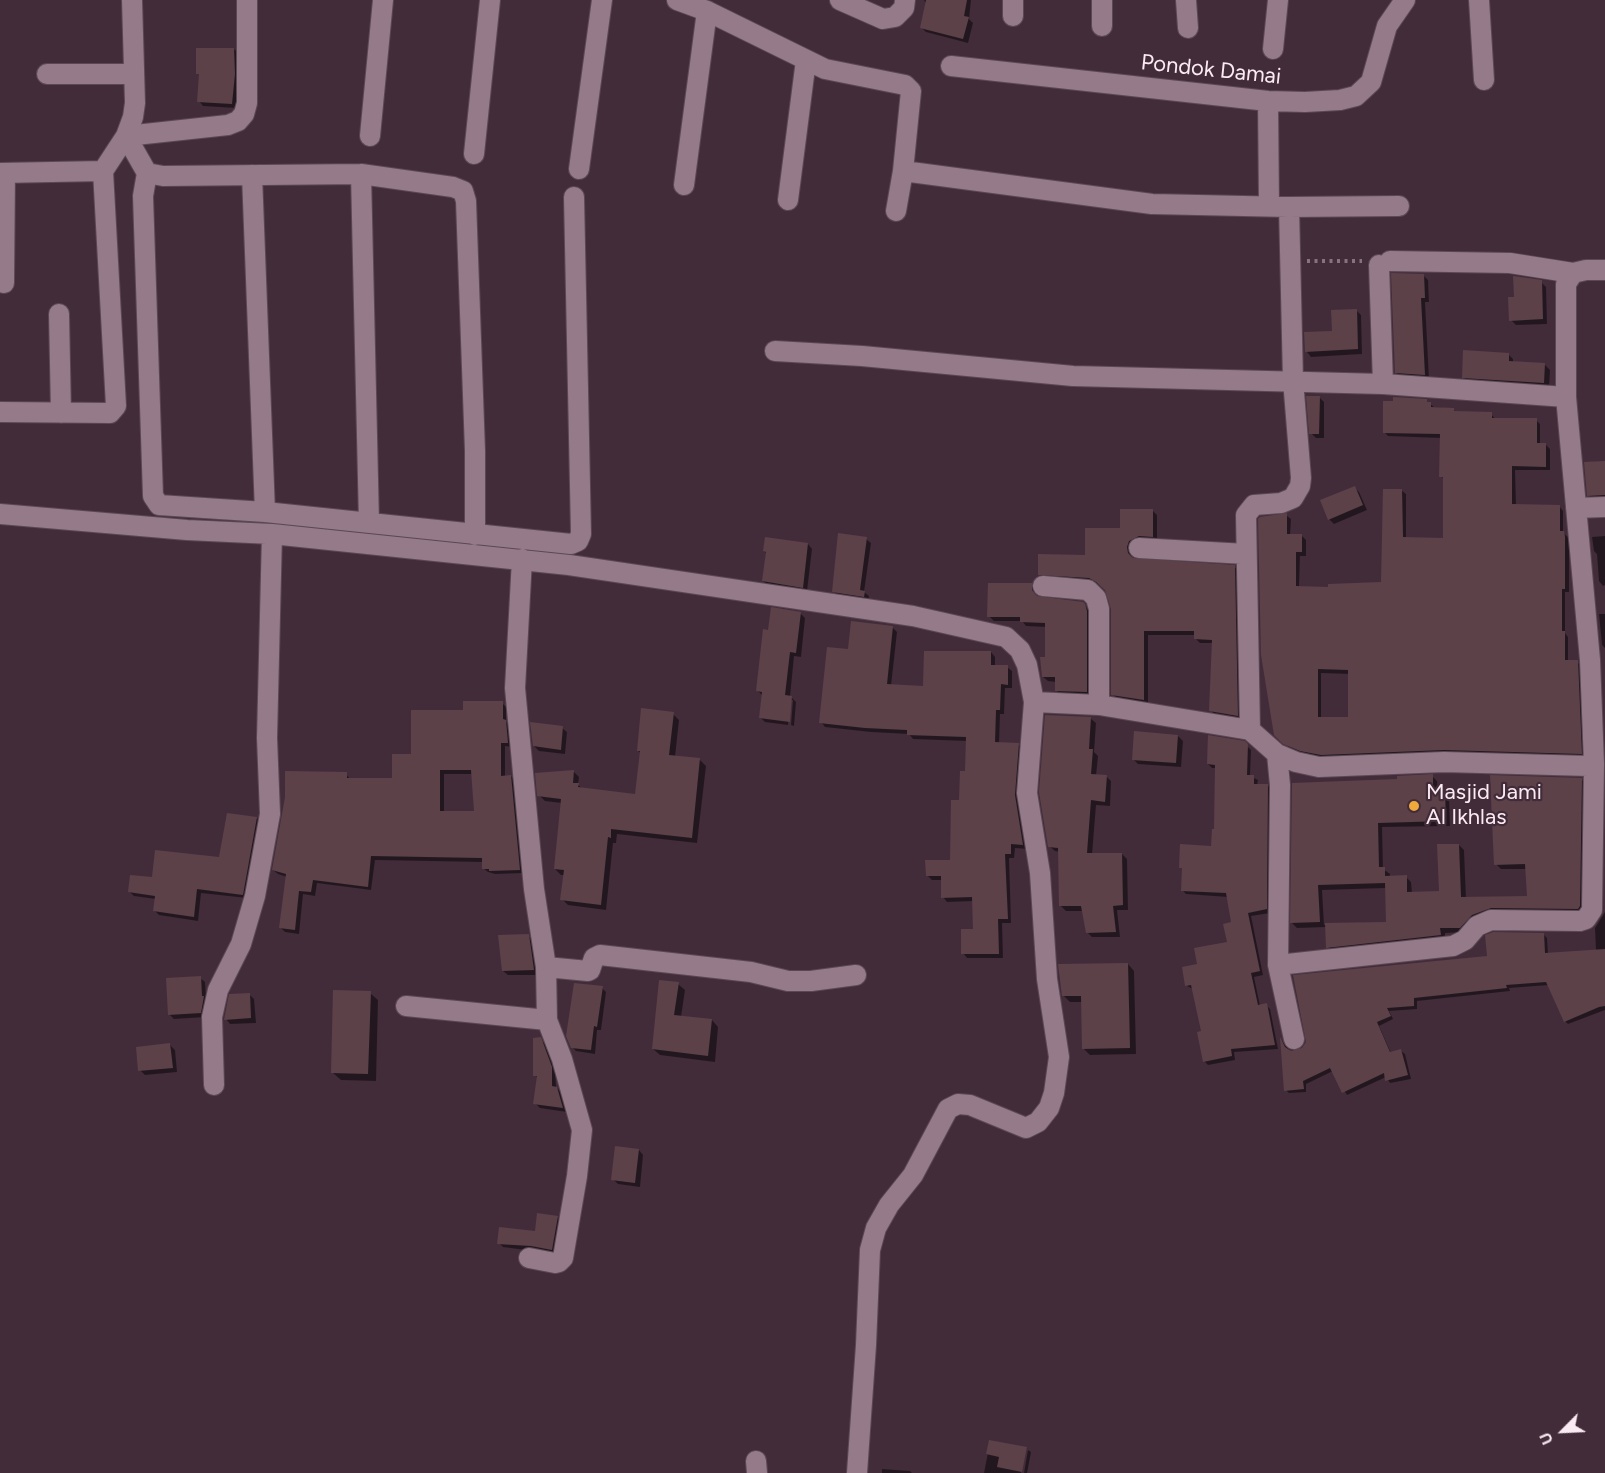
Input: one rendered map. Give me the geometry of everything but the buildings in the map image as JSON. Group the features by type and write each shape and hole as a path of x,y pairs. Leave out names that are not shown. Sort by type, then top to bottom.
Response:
{"street":[{"path":"0,412 110,413 116,406 103,171 126,136 133,117 135,103 132,0"},
{"path":"126,136 228,126 238,121 244,114 247,103 247,0"},
{"path":"370,136 383,0"},
{"path":"474,154 490,0"},
{"path":"579,170 602,0"},
{"path":"677,0 708,11 825,69 861,78 905,84 911,91 903,171 896,211"},
{"path":"840,0 883,19 894,17 904,8 905,0"},
{"path":"1102,0 1102,26"},
{"path":"1186,0 1188,28"},
{"path":"1273,48 1278,0"},
{"name":"Pondok Damai","path":"951,66 1268,101 1340,100 1356,96 1371,82 1386,26 1405,0"},
{"path":"1479,0 1484,80"},
{"path":"684,185 708,11"},
{"path":"788,200 806,60"},
{"path":"47,74 134,74"},
{"path":"1268,101 1269,206"},
{"path":"126,136 147,173 143,196 155,502 163,506 265,512 369,523 408,538 522,560 580,566 913,616 1006,637 1020,650 1027,665 1034,702 1027,794 1040,873 1047,980 1059,1057 1054,1093 1049,1108 1038,1122 1026,1128 970,1105 958,1104 948,1109 913,1174 876,1228 870,1250 857,1473"},
{"path":"4,283 2,173 103,171"},
{"path":"903,171 1152,204 1289,207 1399,206"},
{"path":"147,173 163,176 361,174 453,187 463,191 466,201 475,451 475,535"},
{"path":"361,174 369,523"},
{"path":"252,175 265,512"},
{"path":"0,514 187,530 408,538 475,535 571,544 578,542 581,534 574,197"},
{"path":"1250,730 1246,515 1254,505 1287,501 1296,494 1301,478 1293,380 1289,207"},
{"path":"1383,384 1385,263 1510,263 1573,273 1605,270"},
{"path":"1278,964 1452,946 1465,940 1477,926 1491,920 1580,921 1586,919 1592,910 1594,764 1590,660 1566,397 1566,284 1573,273"},
{"path":"58,314 61,412"},
{"path":"774,351 862,356 1073,376 1293,380 1566,397"},
{"path":"1576,508 1605,507"},
{"path":"214,1084 212,1017 218,990 241,944 255,896 270,814 267,738 272,534"},
{"path":"1139,548 1246,554"},
{"path":"522,560 515,688 534,889 546,967 547,1020 562,1059 582,1130 577,1176 563,1258 560,1262 555,1263 529,1258"},
{"path":"1043,586 1088,590 1096,598 1099,609 1099,705"},
{"path":"1034,702 1099,705 1250,730 1277,754 1296,762 1319,767 1444,762 1589,766 1594,764"},
{"path":"1277,754 1280,785 1278,964 1294,1039"},
{"path":"546,967 588,971 594,958 600,955 751,972 788,981 811,981 856,975"},
{"path":"406,1006 547,1020"}],"path":[{"path":"1290,262 1385,263"}],"place":[{"name":"Masjid Jami Al Ikhlas","path":"1414,806"}]}
